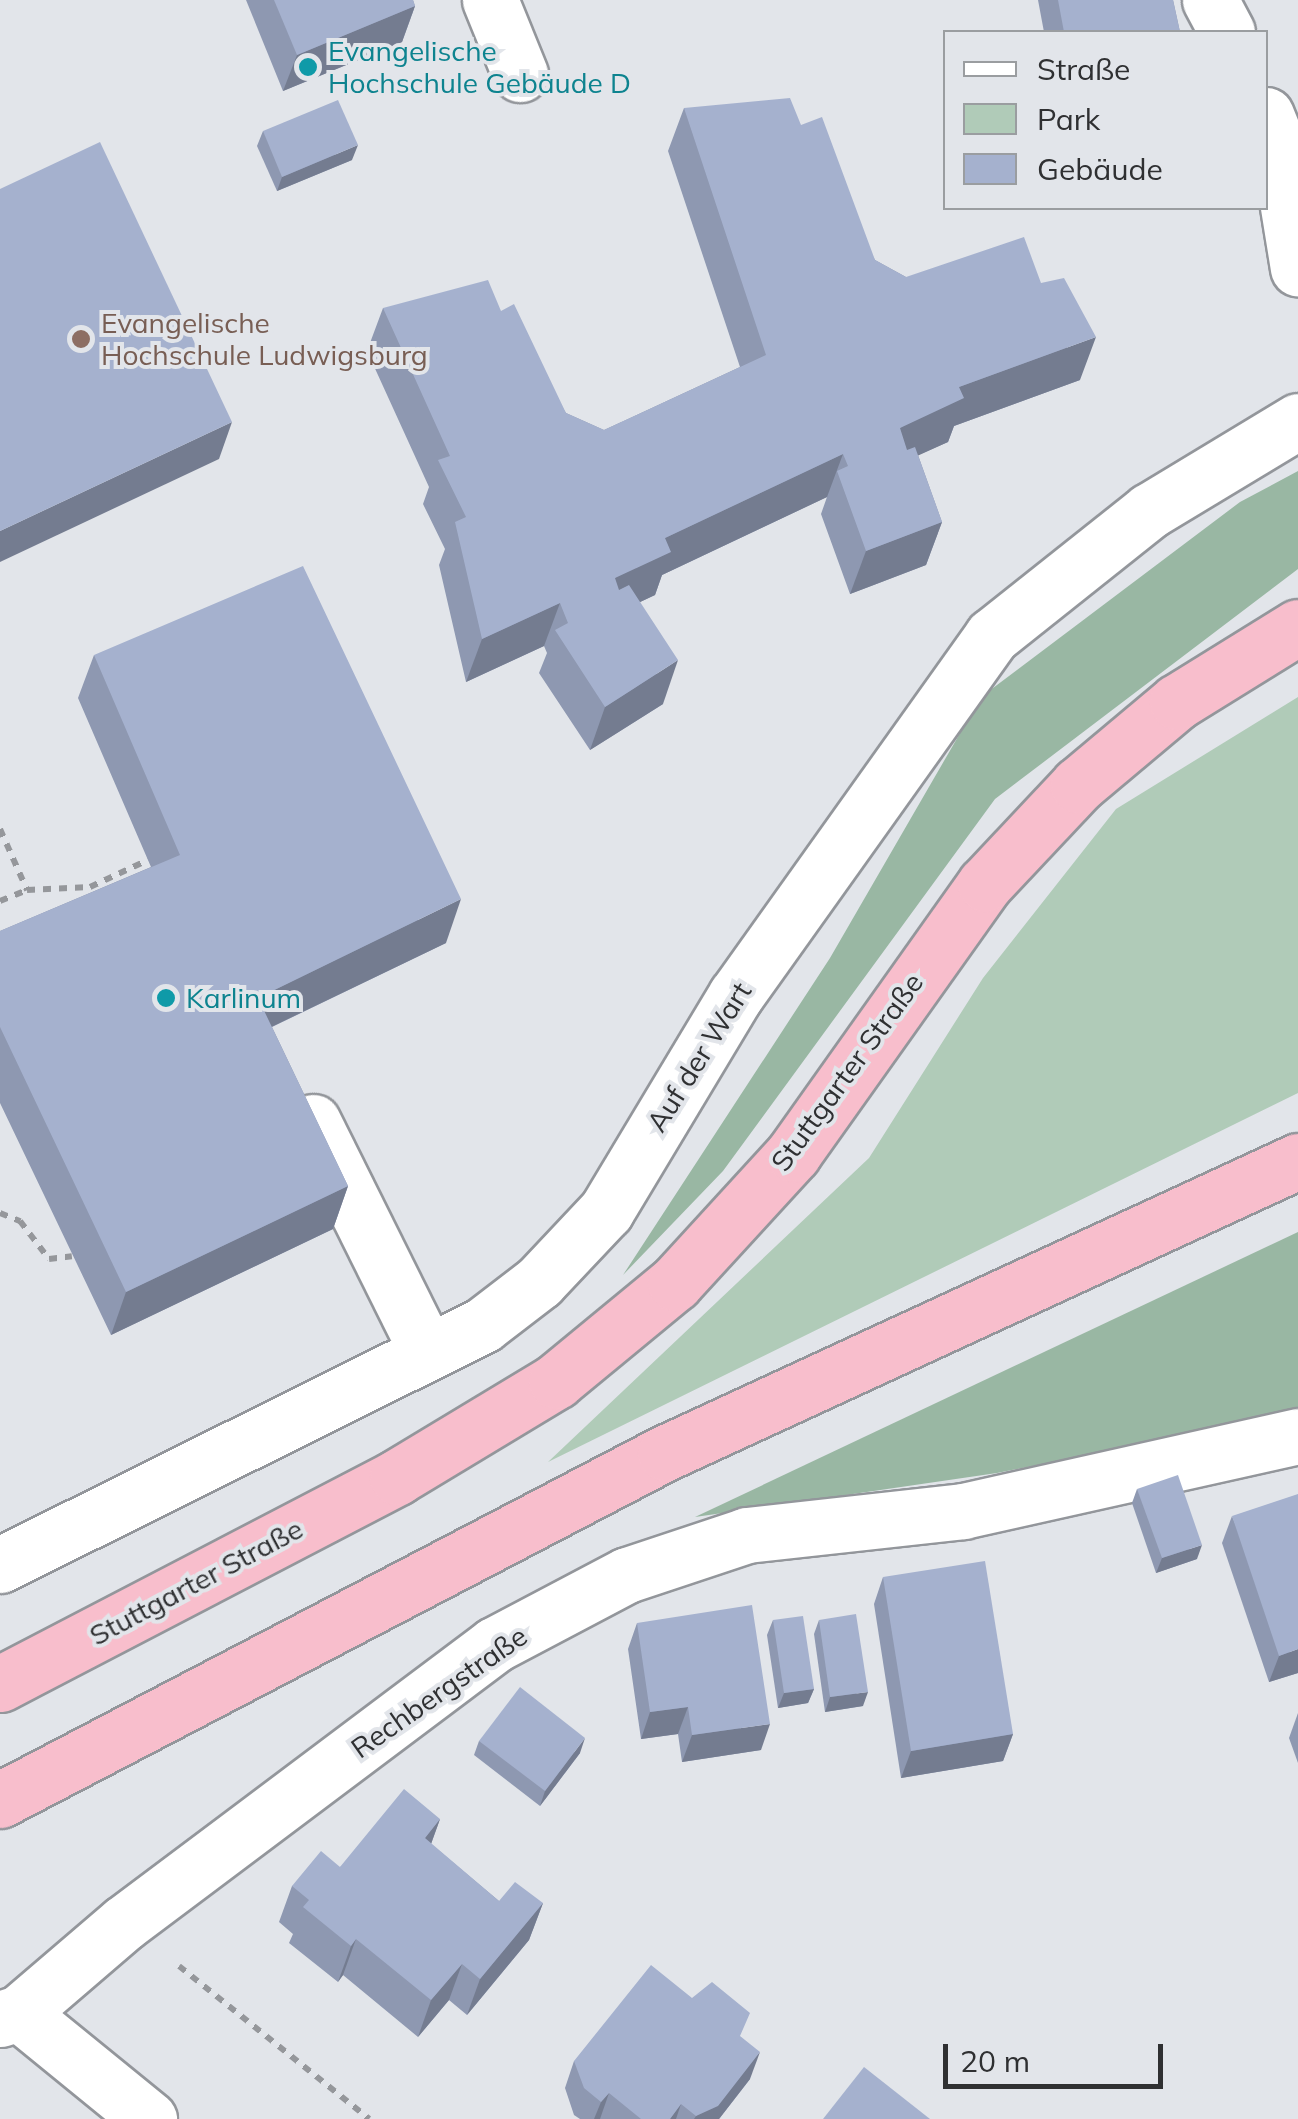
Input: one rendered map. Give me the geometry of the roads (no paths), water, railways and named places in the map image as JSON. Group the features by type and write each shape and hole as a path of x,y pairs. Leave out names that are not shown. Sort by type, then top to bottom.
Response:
{"highway":[{"name":"Stuttgarter Straße","path":"0,1684 397,1477 556,1381 675,1283 793,1154 984,884 1078,785 1177,702 1298,627"},
{"path":"0,1800 665,1453 1298,1160"}],"street":[{"path":"490,0 520,74"},
{"path":"1210,0 1226,30"},
{"path":"1268,121 1278,145 1298,268"},
{"name":"Auf der Wart","path":"0,1564 483,1325 539,1282 606,1210 736,994 992,636 1149,511 1298,421"},
{"path":"293,1080 427,1352"},
{"name":"Rechbergstraße","path":"10,2016 124,1922 494,1645 627,1575 748,1535 963,1511 1298,1436"},
{"path":"10,2016 149,2119"}],"place":[{"name":"Evangelische Hochschule Gebäude D","path":"308,67"},
{"name":"Evangelische Hochschule Ludwigsburg","path":"81,339"},
{"name":"Karlinum","path":"166,998"}]}
